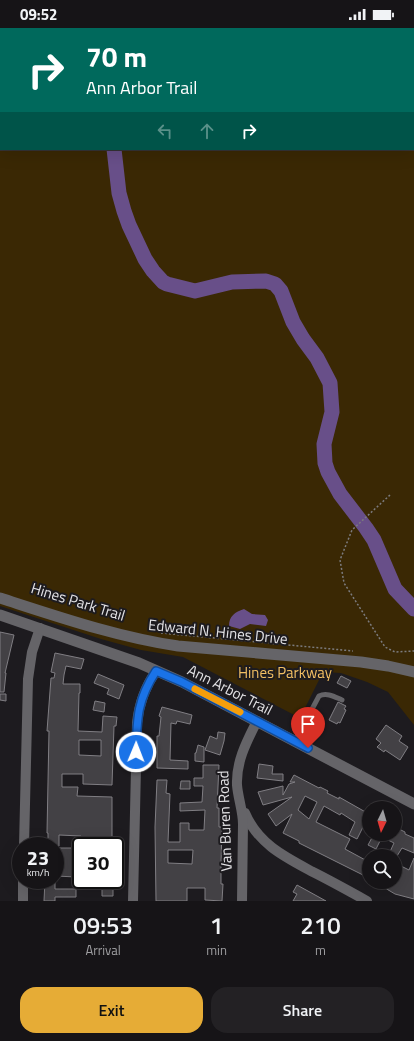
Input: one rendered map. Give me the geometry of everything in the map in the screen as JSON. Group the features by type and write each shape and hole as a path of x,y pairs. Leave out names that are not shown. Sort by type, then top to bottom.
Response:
{"street":[{"name":"Edward N. Hines Drive","path":"0,598 86,626 178,646 361,662 414,672"},
{"name":"Ann Arbor Trail","path":"0,615 139,663 182,682 414,804"},
{"path":"24,837 28,679 32,652 40,628"},
{"path":"133,901 137,723 146,686 156,671"},
{"name":"Van Buren Road","path":"242,901 243,824 237,785 239,763 243,750 257,721"},
{"path":"241,804 251,825 267,845 278,853 367,901"},
{"path":"23,889 23,901"}],"lane":[{"path":"295,741 319,696 333,696 342,700"}],"path":[{"path":"390,495 352,530 340,560 344,583 385,647 395,652 414,651"},
{"path":"161,633 354,651"}],"green space":[{"name":"Hines Parkway","path":"0,150 414,150 414,725 388,692 367,682 341,673 323,672 300,718 183,657 141,650 101,639 0,606"}],"shaded area":[{"path":"244,609 252,614 265,615 268,620 266,626 250,624 240,629 229,626 233,615"}],"building":[{"path":"0,632 14,635 5,673 4,692 0,692"},
{"path":"55,653 84,659 81,669 66,666 63,684 80,684 78,731 102,732 103,716 117,717 116,726 114,726 112,785 83,784 83,774 62,774 62,787 78,787 77,796 112,797 112,837 59,835 59,837 48,837 49,731 47,731 51,678 54,678 55,673 51,672","holes":["79,740 101,740 101,756 79,755"]},
{"path":"98,674 124,685 119,699 107,694 109,689 94,683"},
{"path":"341,676 351,681 347,688 337,683"},
{"path":"0,694 6,694 6,701 0,700"},
{"path":"95,701 105,703 104,712 93,710"},
{"path":"338,702 346,706 344,709 346,710 340,723 338,722 337,724 329,720"},
{"path":"162,707 192,715 190,724 177,721 176,724 171,723 170,760 188,761 188,769 157,768 157,736 159,736 161,717 159,716"},
{"path":"386,725 402,736 399,741 408,747 400,760 385,750 384,752 377,747 381,743 376,739"},
{"path":"218,732 225,733 220,755 205,750 210,736 217,739"},
{"path":"198,745 204,747 204,762 195,761 195,753"},
{"path":"259,764 273,766 272,774 283,774 283,781 257,778"},
{"path":"203,765 219,765 217,808 219,808 219,827 222,827 222,901 205,900 205,888 187,888 187,901 156,901 155,827 157,780 167,780 166,793 170,794 168,842 180,842 180,823 189,823 189,830 204,830 205,810 180,811 180,803 202,802 203,786 194,786 194,778 203,778","holes":["168,850 193,850 192,864 168,863"]},
{"path":"294,775 328,791 327,793 339,799 339,797 362,810 362,829 357,839 349,835 355,822 341,813 340,815 324,806 316,822 350,839 345,849 362,858 362,874 299,843 299,841 283,833 292,814 276,826 268,814 292,797 263,805 258,792 283,786 283,795 289,784 295,782 290,782","holes":["305,796 317,802 309,819 298,810"]},
{"path":"181,781 190,781 190,789 180,789"},
{"path":"402,830 405,832 405,834 414,838 414,853 402,848 391,849 394,843 390,841 402,841"},
{"path":"370,841 380,841 376,849 368,845"},
{"path":"64,848 72,848 72,877 64,876"},
{"path":"414,858 414,899 395,894 387,889 402,889 402,866 409,870"},
{"path":"297,885 326,901 293,901 297,894 293,892"},
{"path":"45,889 76,889 76,897 55,897 55,901 44,901"},
{"path":"102,889 113,889 113,896 102,896"}],"waterway":[{"path":"114,150 119,193 129,225 145,259 163,282 195,291 232,282 266,281 275,284 281,291 293,322 317,358 330,383 332,412 324,444 325,463 328,472 340,494 374,540 395,589 414,609"}],"slow traffic":[{"path":"195,689 240,712"}],"route":[{"path":"136,752 138,710 146,686 156,671 182,682 308,748"}]}
